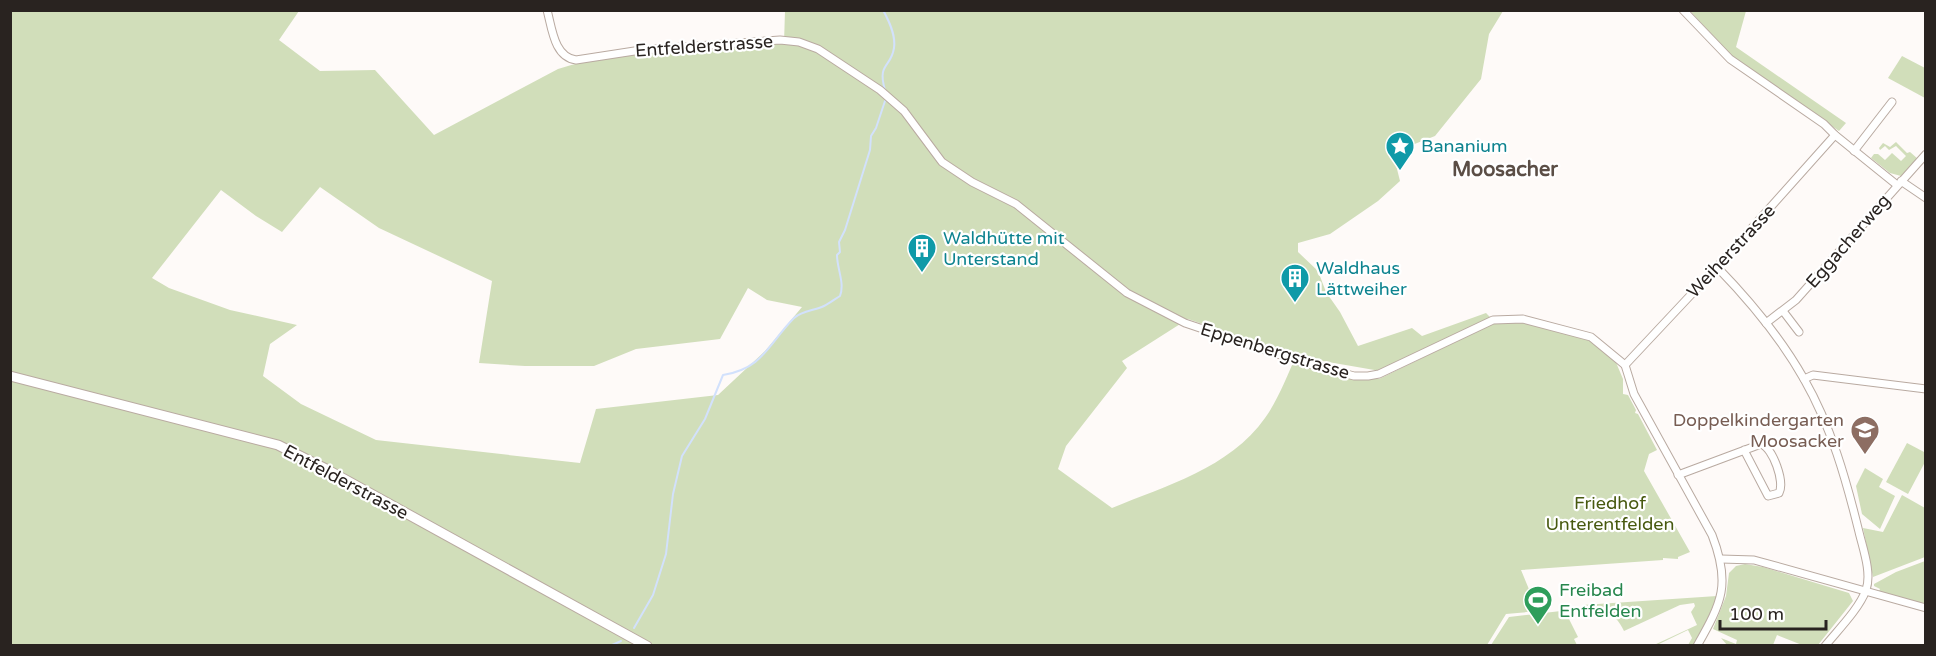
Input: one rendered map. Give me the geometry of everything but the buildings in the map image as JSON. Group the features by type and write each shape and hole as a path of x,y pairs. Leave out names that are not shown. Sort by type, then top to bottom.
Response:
{"street":[{"name":"Entfelderstrasse","path":"547,10 560,51 568,59 576,60 641,50 780,40 799,42 818,49 880,90"},
{"path":"1683,10 1730,59 1824,124 1854,151 1899,183 1926,198"},
{"name":"Eppenbergstrasse","path":"880,90 904,111 942,162 972,182 1016,204 1127,293 1185,323 1321,368 1354,376 1378,374 1492,320 1523,318 1591,337 1624,364"},
{"path":"1854,151 1892,102"},
{"name":"Weiherstrasse","path":"1624,364 1717,267 1835,135"},
{"name":"Eggacherweg","path":"1766,323 1796,300 1926,154"},
{"path":"1717,267 1750,302 1804,379 1833,441 1845,477 1866,565 1866,591 1826,645"},
{"path":"1783,311 1799,332"},
{"path":"1624,364 1634,394 1712,535 1721,558 1723,580 1720,598 1713,618 1697,645"},
{"path":"1804,379 1812,375 1926,389"},
{"name":"Entfelderstrasse","path":"10,376 278,445 647,645"},
{"path":"1678,475 1744,450 1761,444 1770,451 1782,482 1779,493 1768,496 1744,450"},
{"path":"1721,558 1754,560 1926,608"}],"green space":[{"path":"1689,10 1746,11 1736,47 1846,123 1839,131 1735,59"},
{"name":"Friedhof Unterentfelden","path":"10,11 299,11 279,40 320,71 375,70 434,135 558,69 584,62 612,56 670,50 784,43 785,11 1503,11 1489,34 1481,79 1435,136 1412,145 1396,165 1400,181 1378,201 1330,234 1298,243 1298,252 1318,271 1326,292 1340,312 1358,346 1412,328 1422,336 1486,313 1493,320 1386,372 1305,358 1379,379 1502,319 1523,319 1591,337 1612,353 1623,379 1623,394 1628,395 1636,410 1635,413 1638,414 1657,450 1649,454 1644,471 1690,552 1678,559 1663,558 1663,560 1521,570 1538,611 1506,614 1487,645 11,645","holes":["320,187 379,228 492,281 479,363 594,366 636,349 720,339 748,288 767,300 802,307 765,351 718,395 596,409 580,463 376,440 301,404 263,376 270,344 297,325 230,310 169,288 152,278 221,190 282,232","1188,319 1296,356 1270,411 1251,435 1234,450 1195,474 1112,508 1058,469 1066,446 1127,368 1122,361"]},
{"path":"1902,56 1925,68 1925,98 1888,78"},
{"path":"1896,142 1907,153 1910,152 1918,159 1901,176 1890,173 1871,158 1874,154 1878,154 1885,160 1892,153 1901,161 1906,156 1896,146 1889,150 1885,146 1880,150 1879,148 1883,143 1890,147"},
{"path":"1907,443 1926,453 1925,462 1908,494 1886,482"},
{"path":"1865,468 1883,479 1879,487 1895,496 1880,529 1862,514 1856,486"},
{"path":"1902,495 1925,508 1925,557 1873,577 1863,528 1883,532"},
{"path":"1925,561 1925,605 1879,591 1880,589 1874,586 1896,572"},
{"path":"1745,564 1763,567 1849,593 1853,601 1818,645 1802,645 1777,635 1773,645 1727,645 1721,638 1736,644 1737,640 1713,629 1726,596 1729,573 1736,566"},
{"path":"1717,596 1693,645 1688,645 1692,638 1688,630 1654,645 1697,625 1691,612 1695,606 1694,603 1680,605 1624,631 1617,619 1608,612 1597,607 1583,605"},
{"name":"Freibad Entfelden","path":"1561,611 1566,613 1578,637 1574,639 1577,645 1491,645 1509,617"}],"waterway":[{"path":"883,10 894,38 894,48 883,75 885,90"},
{"path":"634,628 653,595 666,554 673,494 682,456 705,419 723,375 737,372 756,361 797,315 824,306 840,296 842,286 837,255 840,252 839,242 845,230 870,150 871,136 885,101"},
{"path":"610,646 621,641"}],"place":[{"name":"Bananium","path":"1400,172"},
{"name":"Waldhütte mit Unterstand","path":"922,274"},
{"name":"Waldhaus Lättweiher","path":"1295,304"},
{"name":"Doppelkindergarten Moosacker","path":"1865,456"},
{"name":"Freibad Entfelden","path":"1538,626"}],"district":[{"name":"Moosacher","path":"1505,170"}]}
